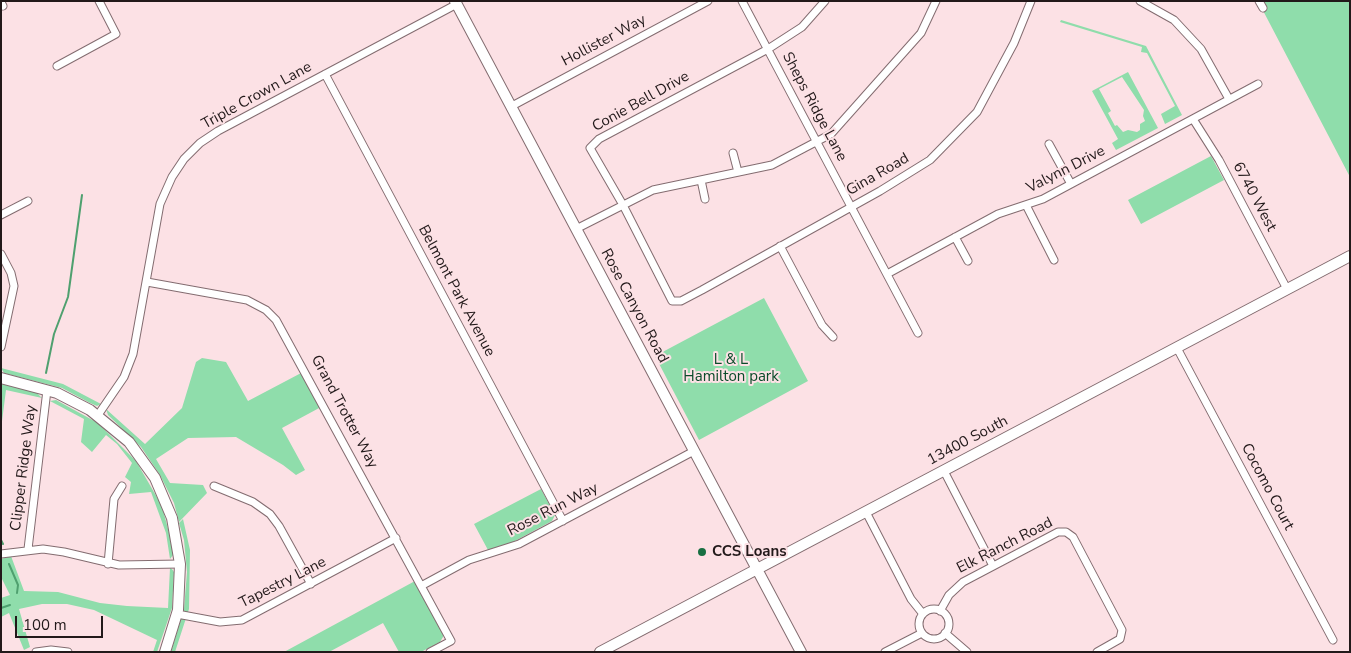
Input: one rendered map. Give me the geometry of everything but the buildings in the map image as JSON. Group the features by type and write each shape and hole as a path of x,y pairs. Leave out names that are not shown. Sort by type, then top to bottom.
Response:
{"street":[{"path":"56,66 116,34 99,1"},
{"name":"Hollister Way","path":"512,106 708,1"},
{"name":"Sheps Ridge Lane","path":"742,1 918,333"},
{"name":"Conie Bell Drive","path":"672,301 623,205 590,148 599,139 768,49 802,27 825,1"},
{"path":"576,229 653,190 772,165 831,134 921,33 936,1"},
{"name":"Gina Road","path":"672,301 681,301 852,207 930,160 977,112 1014,43 1031,1"},
{"path":"1140,1 1174,20 1201,50 1229,99"},
{"name":"Rose Canyon Road","path":"456,2 800,652"},
{"name":"Triple Crown Lane","path":"98,415 120,384 130,362 137,338 160,204 172,177 184,159 200,143 218,131 456,2"},
{"name":"Belmont Park Avenue","path":"325,74 563,521"},
{"name":"Valynn Drive","path":"887,274 998,214 1026,205 1071,184 1258,84"},
{"name":"6740 West","path":"1193,119 1219,160 1287,289"},
{"path":"1049,144 1071,184"},
{"path":"733,153 738,172"},
{"path":"700,180 705,199"},
{"path":"1,215 28,201"},
{"path":"1026,205 1054,260"},
{"path":"955,237 968,261"},
{"path":"780,246 822,325 833,337"},
{"path":"1,254 11,273 14,286 1,347"},
{"name":"13400 South","path":"600,652 1350,256"},
{"name":"Grand Trotter Way","path":"146,282 240,298 260,306 271,314 285,332 451,641 430,652"},
{"name":"Cocomo Court","path":"1177,348 1333,640"},
{"path":"1,378 47,390 75,402 98,415 129,442 157,482 174,524 180,564 177,614 164,652"},
{"name":"Clipper Ridge Way","path":"28,550 47,390"},
{"name":"Rose Run Way","path":"421,586 469,560 515,546 694,451"},
{"path":"944,471 993,566"},
{"path":"108,564 114,499 122,486"},
{"path":"214,486 253,502 270,514 279,526 311,584"},
{"path":"866,512 911,599 923,614"},
{"name":"Elk Ranch Road","path":"940,611 945,600 958,586 1058,532 1066,532 1073,537 1121,628 1122,635 1118,640 1097,652"},
{"name":"Tapestry Lane","path":"177,614 220,622 242,620 396,538"},
{"path":"1,554 28,550 64,552 108,564 133,566 180,564"},
{"path":"932,610 940,611 948,620 946,633 935,639 929,638 922,633 919,623 923,614 932,610"},
{"path":"885,652 922,633"},
{"path":"946,633 967,652"},
{"path":"36,652 52,650 68,652"}],"green space":[{"path":"1258,1 1350,1 1350,177"},
{"path":"1061,20 1146,46 1182,115 1165,124 1161,114 1175,106 1147,53 1141,52 1142,47 1060,22"},
{"path":"1128,72 1158,128 1116,150 1112,143 1118,139 1092,91","holes":["1122,77 1144,110 1143,116 1145,121 1140,124 1140,130 1137,132 1128,130 1123,132 1117,125 1115,126 1108,113 1111,111 1099,89"]},
{"path":"1211,156 1224,180 1141,224 1128,200"},
{"name":"L & L Hamilton park","path":"764,298 808,381 699,440 655,356"},
{"path":"202,358 226,362 248,401 303,372 321,407 282,428 305,470 296,475 236,437 188,438 156,459 170,483 203,485 207,493 179,522 174,503 160,475 141,447 108,415 106,409 145,444 182,408 196,362"},
{"path":"1,368 63,384 101,404 97,406 62,388 4,373"},
{"path":"1,384 36,392 42,398 6,390 1,429"},
{"path":"56,400 98,423 136,461 162,506 173,548 173,555 170,559 166,533 151,492 129,494 131,482 125,477 132,463 117,444 106,435 92,452 81,442 84,419 50,401"},
{"path":"541,489 555,515 552,521 513,542 488,550 474,524"},
{"path":"183,519 190,550 189,609 175,652 171,652 184,609 187,572 184,540 179,523"},
{"path":"11,556 24,591 58,592 100,603 127,606 168,608 170,568 172,569 174,572 172,608 157,652 153,652 157,640 94,610 67,604 42,604 19,609 30,647 24,650 9,613 1,617 1,598 10,595 1,577 1,559"},
{"path":"415,581 443,632 440,642 421,652 399,652 383,623 329,652 284,652"}],"waterway":[{"path":"46,373 54,334 68,297 82,195"},
{"path":"1,540 3,544"},
{"path":"9,564 18,585 17,593"},
{"path":"1,608 10,605"}],"place":[{"name":"CCS Loans","path":"702,552"}]}
